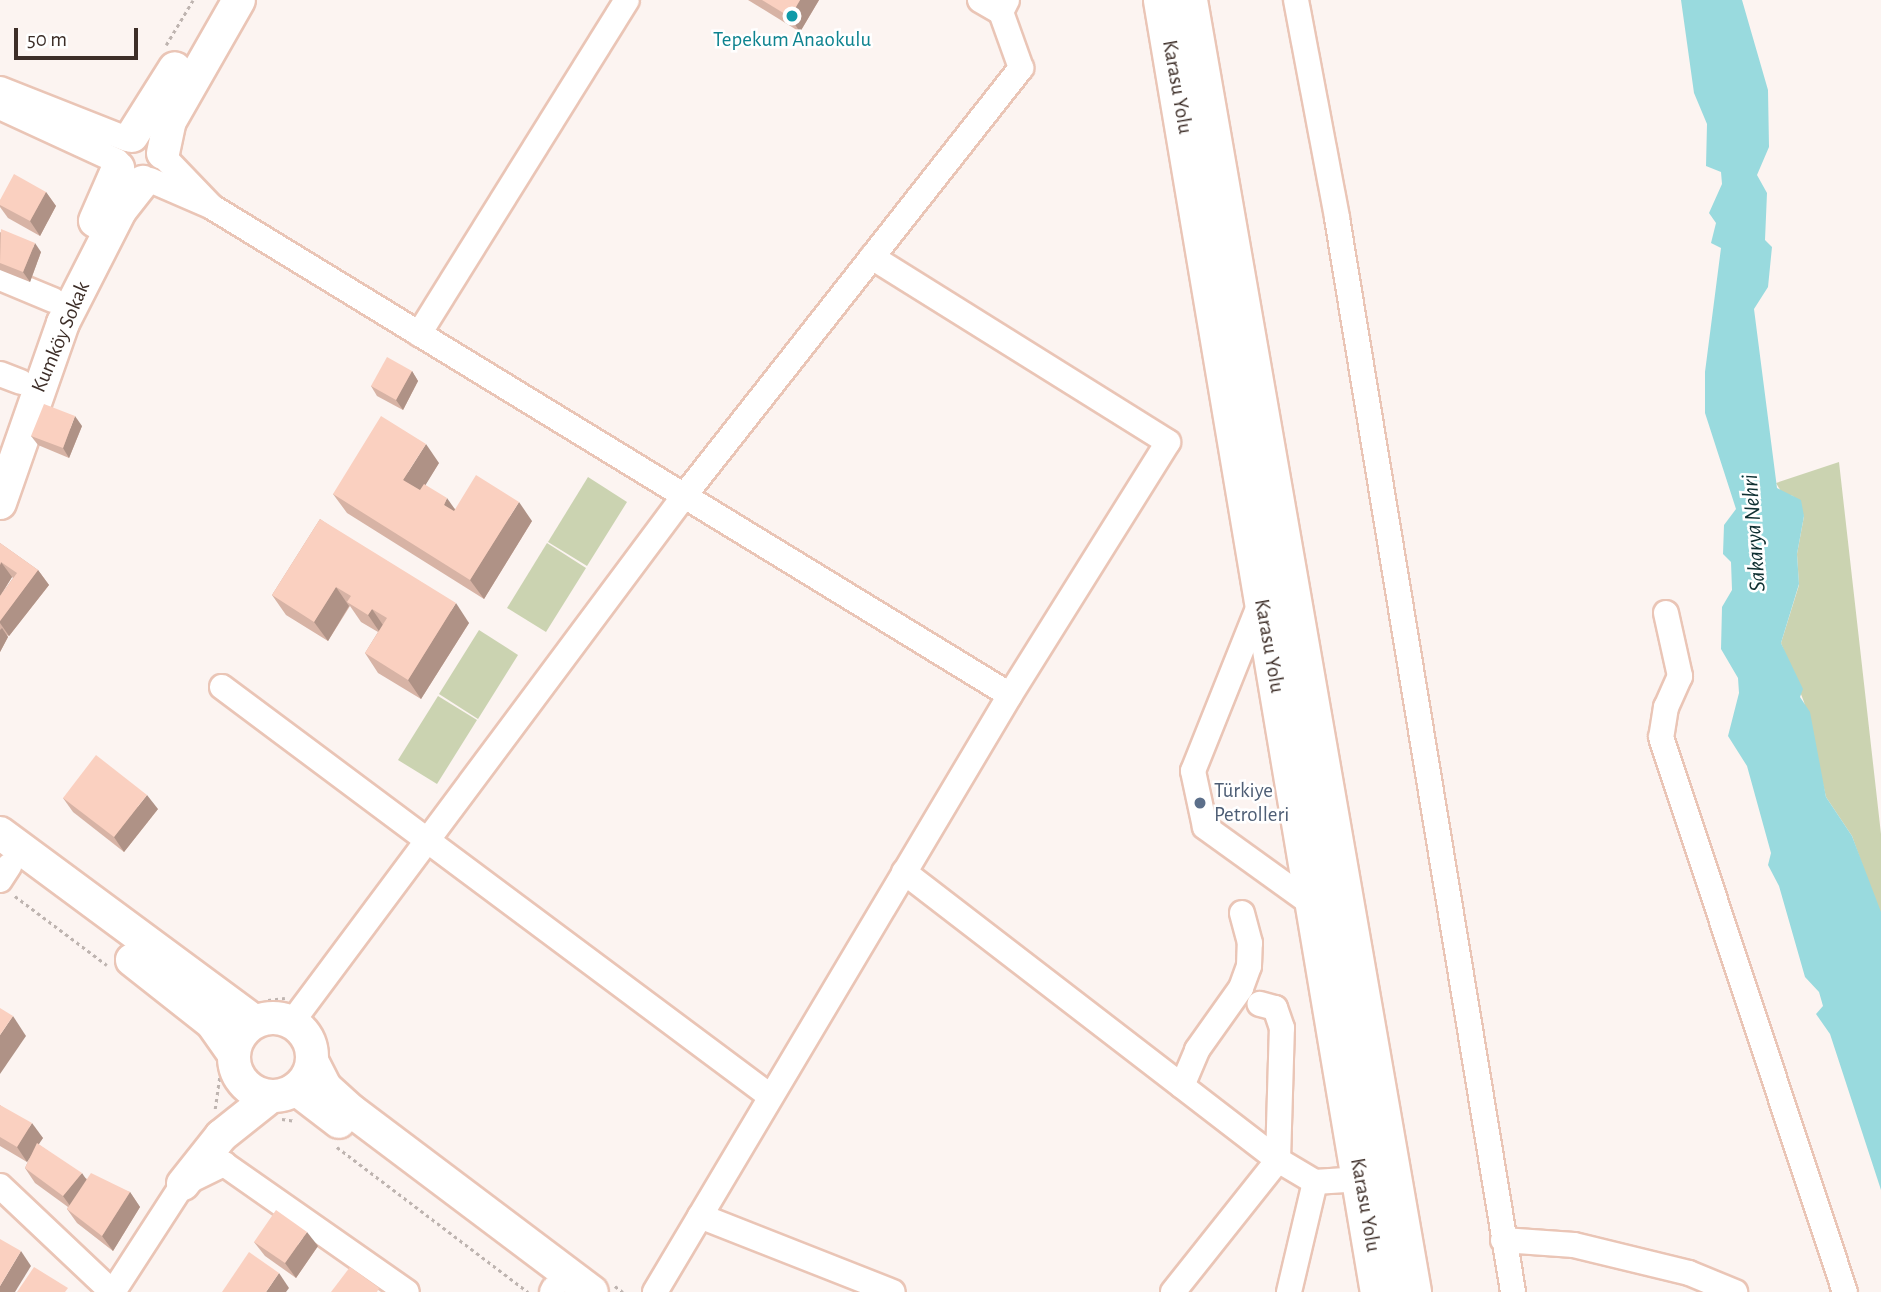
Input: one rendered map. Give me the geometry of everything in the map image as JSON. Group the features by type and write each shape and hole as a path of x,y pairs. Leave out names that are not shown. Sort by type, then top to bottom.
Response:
{"highway":[{"name":"Karasu Yolu","path":"1162,0 1379,1292"},
{"path":"1188,0 1412,1292"}],"main road":[{"name":"Kumköy Sokak","path":"0,503 63,323 120,211 139,159 214,0"},
{"name":"Kumköy Sokak","path":"0,447 10,378 53,300 139,159 170,121 239,0"},
{"path":"0,834 255,1022"},
{"path":"4,874 212,1023 230,1064 252,1090 279,1102 548,1291"},
{"path":"183,1184 214,1131 240,1035 255,1022 271,1017 292,1022 311,1045 312,1061 326,1088 353,1112 612,1292"},
{"path":"183,1184 221,1136 279,1102 312,1061"}],"street":[{"path":"419,334 627,0"},
{"path":"1296,0 1337,218 1513,1292"},
{"path":"292,1022 684,496 1021,68 996,4"},
{"path":"0,89 139,159 212,207 1010,695"},
{"path":"0,107 139,159"},
{"path":"655,1292 1010,695 1168,442 872,257"},
{"path":"0,278 53,300"},
{"path":"1261,601 1193,771 1205,827 1313,905"},
{"path":"1666,613 1680,676 1666,707 1661,737 1845,1292"},
{"path":"222,687 770,1096"},
{"path":"904,872 1278,1160 1315,1182 1361,1179"},
{"path":"1182,1086 1197,1050 1241,988 1249,966 1250,943 1242,913"},
{"path":"1173,1292 1278,1160 1282,1028 1275,1008 1260,1004"},
{"path":"4,1198 112,1292 183,1184 224,1164 407,1292"},
{"path":"1289,1292 1315,1182"},
{"path":"700,1216 846,1283 893,1292"},
{"path":"1503,1240 1574,1245 1689,1273 1735,1292"}],"path":[{"path":"159,55 193,0"},
{"path":"4,874 110,967"},
{"path":"213,1116 230,1064"},
{"path":"279,1102 301,1122"},
{"path":"328,1140 548,1291"}],"green space":[{"path":"1839,462 1881,834 1881,917 1852,836 1826,797 1804,702 1781,643 1799,585 1797,554 1804,516 1793,496 1782,493 1776,483"},
{"path":"588,477 627,502 587,566 548,542"},
{"path":"547,543 586,568 546,632 507,608"},
{"path":"479,630 518,655 478,719 439,694"},
{"path":"438,696 477,720 437,784 398,760"}],"water":[{"name":"Sakarya Nehri","path":"1681,0 1742,0 1768,90 1769,147 1757,175 1767,193 1765,240 1772,247 1768,287 1754,309 1777,488 1801,500 1804,516 1797,554 1799,584 1781,643 1803,689 1800,697 1810,712 1826,797 1852,836 1881,912 1881,1190 1830,1034 1816,1014 1823,1006 1819,992 1805,977 1779,886 1768,865 1771,853 1747,766 1728,736 1739,693 1738,678 1721,649 1722,607 1732,590 1731,562 1723,554 1724,525 1736,509 1705,413 1705,372 1721,248 1711,243 1716,223 1709,213 1722,184 1721,172 1706,166 1707,124 1694,93"}],"building":[{"path":"762,0 800,0 790,17"},
{"path":"14,174 46,192 30,221 0,205"},
{"path":"1,229 35,243 23,272 0,263"},
{"path":"387,357 412,371 396,400 371,386"},
{"path":"44,404 75,416 63,448 31,436"},
{"path":"381,416 426,444 403,480 420,490 424,484 447,498 444,505 454,511 476,475 519,502 470,580 333,494"},
{"path":"320,519 456,603 408,680 365,653 387,618 372,609 368,615 347,602 351,596 336,587 314,622 272,595"},
{"path":"0,543 38,570 0,621 0,596 17,573 1,562 0,565"},
{"path":"96,755 147,795 114,837 63,798"},
{"path":"0,1008 13,1016 0,1035"},
{"path":"0,1105 32,1123 17,1147 0,1137"},
{"path":"37,1143 82,1173 63,1196 25,1168"},
{"path":"91,1173 130,1192 102,1236 67,1209"},
{"path":"276,1210 307,1232 285,1263 254,1242"},
{"path":"0,1239 21,1251 0,1286"},
{"path":"249,1252 279,1273 266,1292 222,1292"},
{"path":"34,1267 68,1288 65,1292 17,1292"},
{"path":"350,1267 379,1288 377,1292 331,1292"}],"place":[{"name":"Tepekum Anaokulu","path":"792,16"},
{"name":"Türkiye Petrolleri","path":"1200,803"}]}
